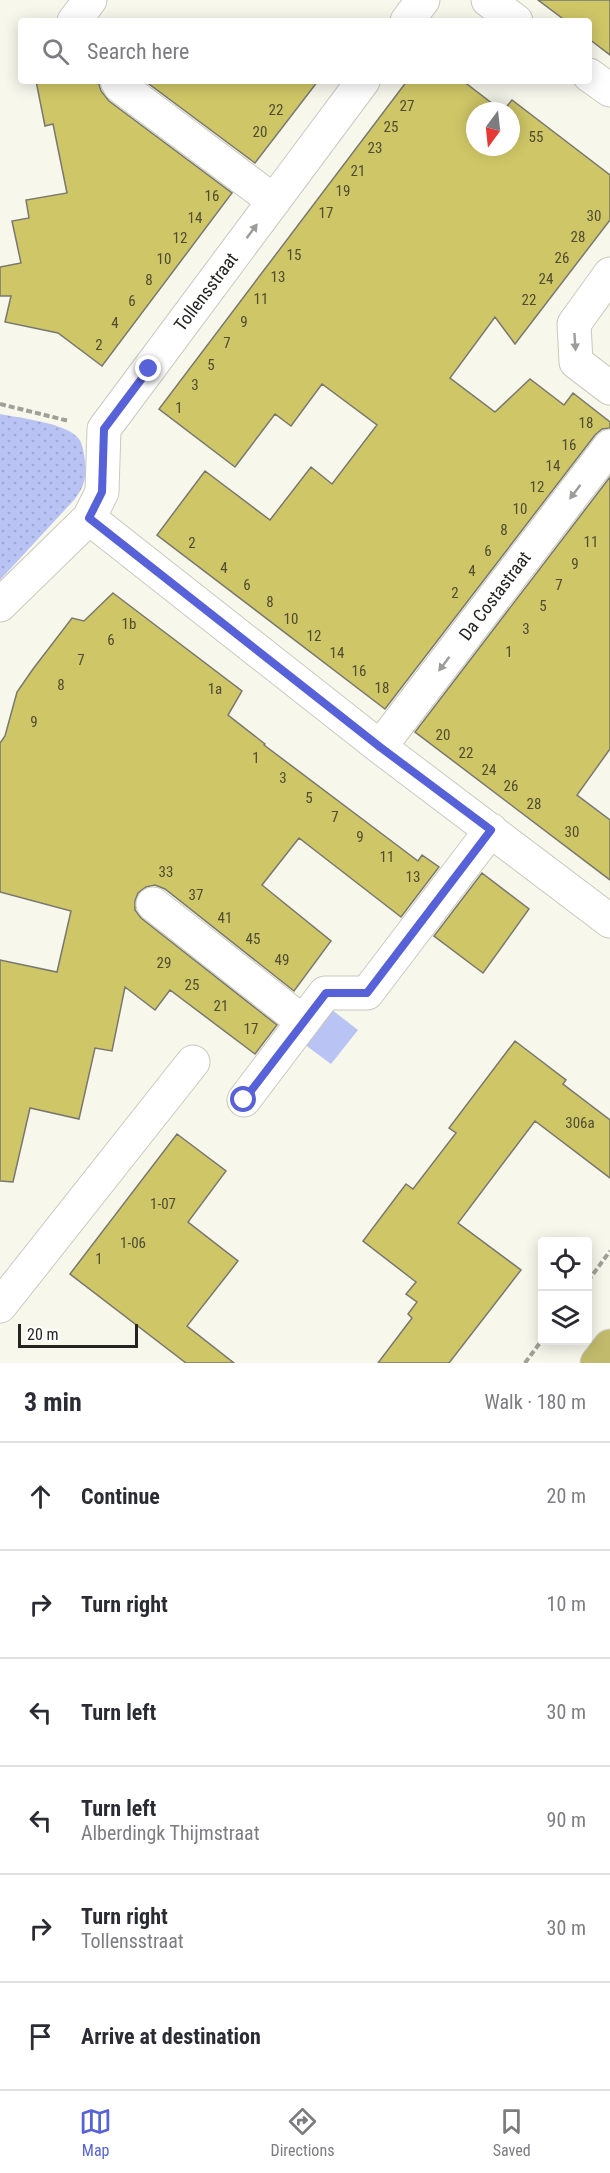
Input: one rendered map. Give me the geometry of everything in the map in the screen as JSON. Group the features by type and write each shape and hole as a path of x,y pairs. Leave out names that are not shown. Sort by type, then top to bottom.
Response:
{"main road":[{"path":"597,1363 610,1346"}],"street":[{"path":"76,18 90,0"},
{"path":"409,18 423,0"},
{"path":"488,0 512,18"},
{"path":"592,77 610,90"},
{"path":"119,84 274,201"},
{"name":"Tollensstraat","path":"104,429 361,84"},
{"path":"610,274 574,324 576,362 610,388"},
{"path":"0,605 89,518 102,492 104,429"},
{"name":"Da Costastraat","path":"380,747 610,446"},
{"path":"89,518 380,747 610,921"},
{"path":"244,1100 326,993 367,993 491,830"},
{"path":"153,904 303,1022"},
{"path":"0,1306 193,1062"}],"path":[{"path":"0,404 104,429"},
{"path":"592,1276 610,1251"},
{"path":"525,1363 539,1345"}],"shaded area":[{"path":"0,414 54,425 73,433 79,439 82,447 86,472 80,491 74,500 0,580"},
{"path":"327,1006 358,1030 331,1064 300,1041"}],"building":[{"path":"538,0 610,0 610,55 592,41 592,18 562,18"},
{"path":"37,84 99,84 109,101 232,193 102,366 58,333 5,322 11,296 0,296 0,267 21,263 12,221 29,218 26,200 67,193 53,124 45,126"},
{"path":"149,84 316,84 255,163"},
{"path":"405,84 467,84 490,102 466,102 466,156 520,156 520,106 610,175 610,220 515,344 495,317 450,378 495,412 530,379 564,405 573,393 610,422 610,428 602,429 595,435 385,709 157,535 205,471 270,520 311,467 332,484 377,425 322,384 291,426 275,414 235,467 159,409"},
{"path":"610,477 610,749 577,795 610,820 610,880 415,732"},
{"path":"113,593 242,691 228,715 264,745 418,861 422,855 439,867 401,917 299,838 262,885 331,941 294,991 165,889 155,885 146,887 138,893 135,901 135,910 141,918 277,1025 255,1054 170,990 155,1010 125,987 112,1051 95,1048 79,1119 30,1108 13,1182 0,1181 0,960 57,972 71,911 0,892 0,743 5,736 17,692 33,669 72,618 84,621"},
{"path":"482,873 529,909 483,973 434,936"},
{"path":"515,1041 566,1080 563,1084 610,1120 610,1178 535,1121 458,1223 521,1270 449,1363 378,1363 412,1318 408,1314 417,1302 406,1294 416,1282 363,1241 406,1184 413,1189 456,1133 449,1128"},
{"path":"177,1134 226,1171 188,1222 238,1261 187,1326 234,1363 186,1363 70,1274"}],"route":[{"path":"149,369 104,429 102,492 89,518 380,747 491,830 367,993 326,993 244,1100"}]}
